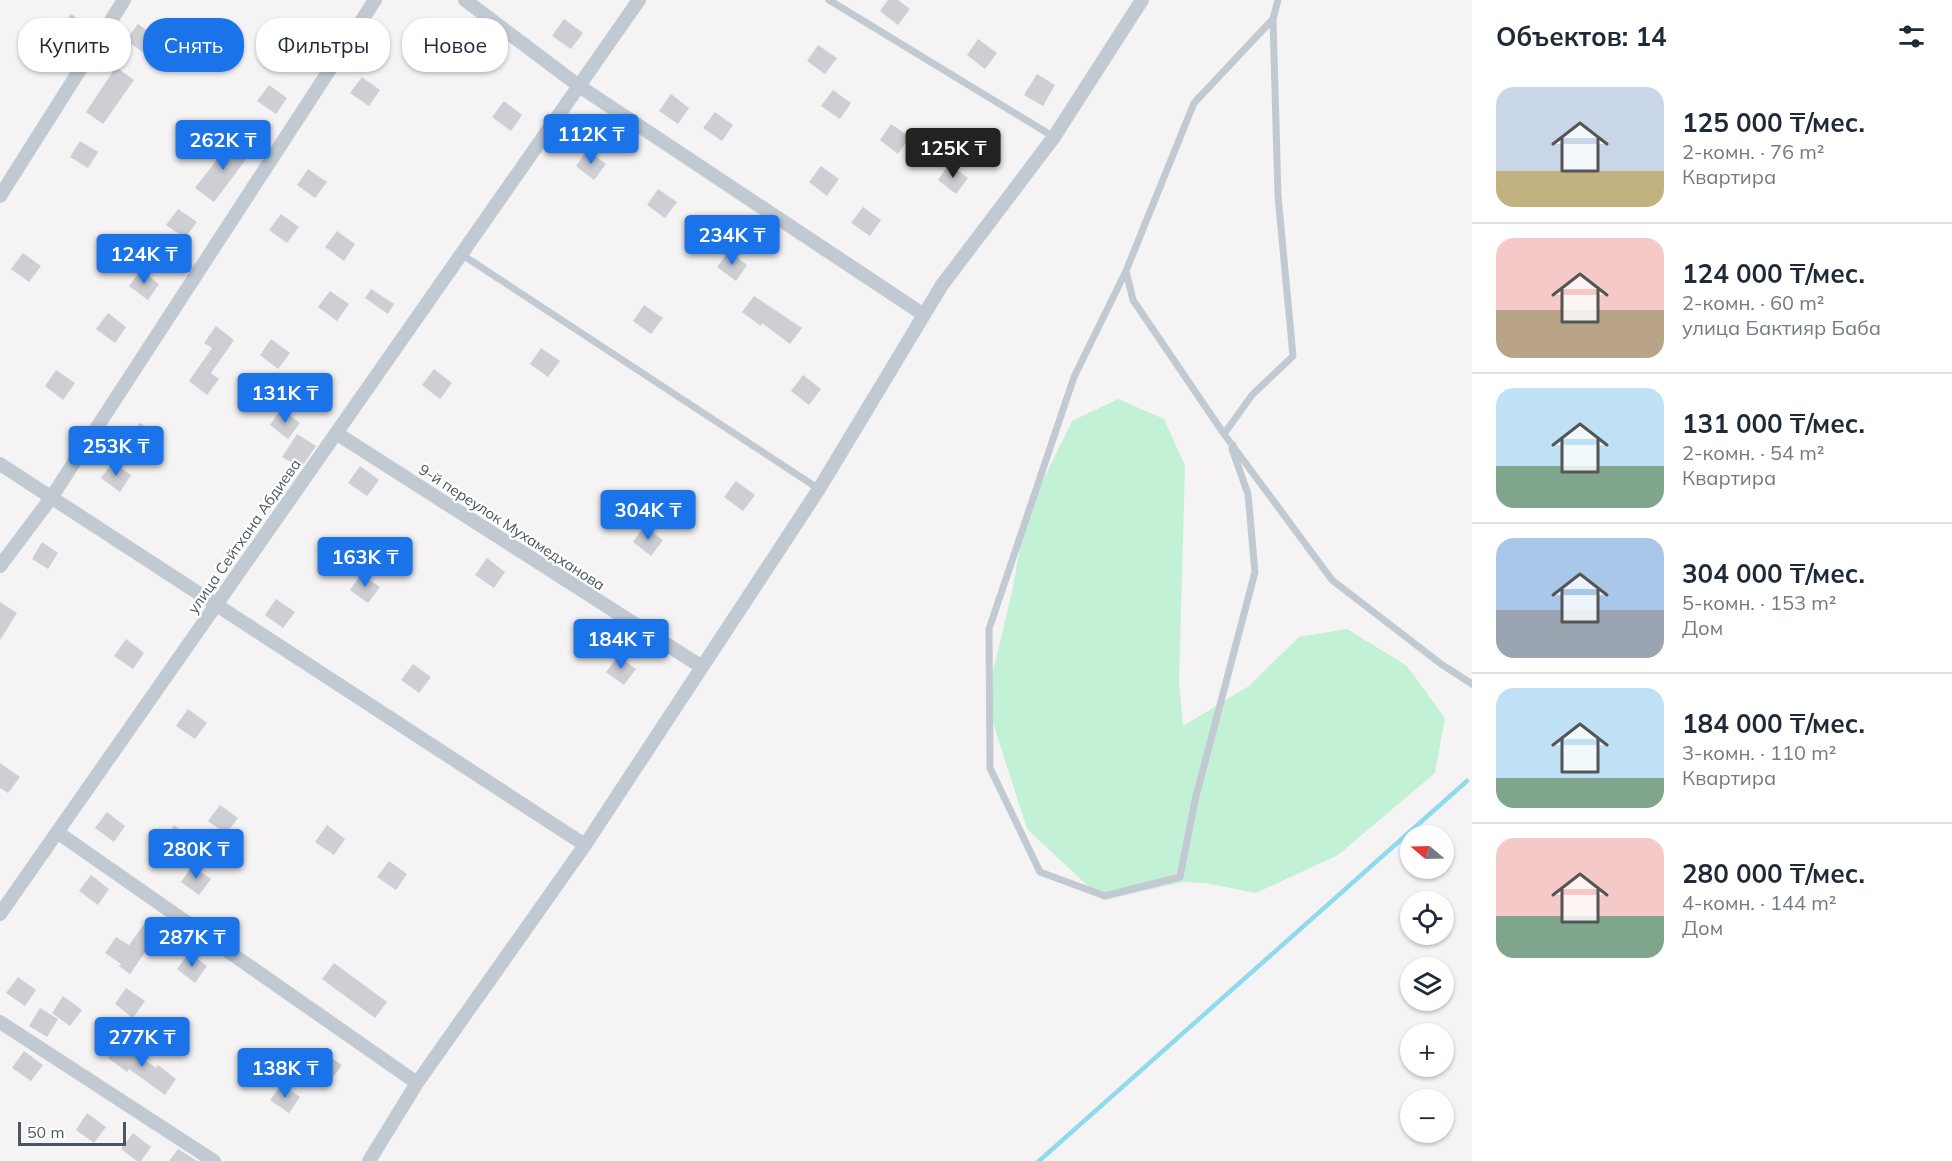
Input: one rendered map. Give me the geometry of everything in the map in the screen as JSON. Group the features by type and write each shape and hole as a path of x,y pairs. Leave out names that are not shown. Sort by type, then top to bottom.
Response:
{"street":[{"path":"0,196 124,0"},
{"path":"0,566 51,498 375,0"},
{"path":"465,0 579,86 924,315"},
{"name":"улица Сейтхана Абдиева","path":"0,914 639,0"},
{"path":"369,1161 417,1083 585,845 819,489 942,285 1054,137 1142,0"},
{"name":"9-й переулок Мухамедханова","path":"336,433 702,667"},
{"path":"0,464 585,845"},
{"path":"57,832 417,1083"},
{"path":"0,1022 214,1161"}],"lane":[{"path":"829,0 1054,137"},
{"path":"1224,434 1252,395 1293,356 1278,196 1273,19 1278,0"},
{"path":"1233,445 1232,450 1248,494 1255,572 1195,800 1180,877 1105,896 1040,872 990,768 989,629 1074,377 1126,271 1194,103 1273,19"},
{"path":"461,254 819,489"},
{"path":"1126,271 1133,300 1224,434 1332,580 1442,664 1472,684"}],"green space":[{"path":"1118,399 1164,419 1185,466 1179,682 1183,726 1249,686 1299,637 1347,629 1407,666 1445,718 1435,773 1338,855 1256,893 1205,883 1183,882 1103,900 1027,829 986,701 1012,592 1026,515 1072,421"}],"building":[{"path":"888,0 898,0 910,9 898,25 880,11"},
{"path":"564,19 583,33 571,49 552,36"},
{"path":"138,24 143,28 143,52 131,44 131,33"},
{"path":"978,39 997,53 985,69 967,55"},
{"path":"818,45 837,58 825,74 807,61"},
{"path":"113,72 123,72 134,80 103,124 86,112"},
{"path":"1037,74 1055,85 1043,106 1024,95"},
{"path":"362,77 380,90 369,106 350,93"},
{"path":"269,85 287,98 276,114 257,101"},
{"path":"833,90 851,103 840,119 821,106"},
{"path":"671,94 689,108 678,124 659,111"},
{"path":"504,101 522,115 511,131 492,117"},
{"path":"715,112 733,125 722,141 703,128"},
{"path":"891,124 910,137 898,154 880,140"},
{"path":"232,140 250,154 214,202 195,188"},
{"path":"80,141 98,152 88,168 70,157"},
{"path":"587,150 606,164 594,180 576,166"},
{"path":"949,164 968,178 956,194 938,180"},
{"path":"821,166 839,179 827,196 809,182"},
{"path":"308,169 327,182 315,198 297,185"},
{"path":"658,189 677,202 665,218 647,205"},
{"path":"863,207 881,220 870,236 851,223"},
{"path":"178,209 197,222 185,238 166,225"},
{"path":"281,214 299,227 287,243 269,230"},
{"path":"337,231 355,244 344,261 325,247"},
{"path":"729,251 747,265 736,281 717,267"},
{"path":"23,253 41,266 29,282 11,269"},
{"path":"141,270 159,284 148,300 129,286"},
{"path":"371,289 394,304 388,314 365,298"},
{"path":"330,291 349,304 337,321 318,307"},
{"path":"754,296 802,328 790,344 762,323 761,326 742,312"},
{"path":"644,305 663,318 651,334 633,321"},
{"path":"108,313 126,327 115,343 96,329"},
{"path":"216,326 234,340 211,373 219,379 207,395 189,381 212,348 204,343"},
{"path":"271,339 290,353 278,369 260,355"},
{"path":"541,348 560,361 548,377 530,364"},
{"path":"434,369 452,383 440,399 422,385"},
{"path":"56,370 75,383 63,400 45,386"},
{"path":"803,375 821,389 809,405 791,391"},
{"path":"309,376 327,390 316,406 297,393"},
{"path":"281,409 300,423 288,439 270,425"},
{"path":"140,423 159,436 147,453 129,439"},
{"path":"297,434 316,446 301,468 282,457"},
{"path":"113,462 131,475 120,492 101,478"},
{"path":"360,466 379,480 367,496 348,483"},
{"path":"736,481 755,495 743,511 724,497"},
{"path":"644,526 663,540 651,556 633,542"},
{"path":"42,542 58,553 48,569 32,559"},
{"path":"487,558 505,572 494,588 475,575"},
{"path":"361,574 380,587 368,603 350,590"},
{"path":"276,599 295,612 283,628 265,615"},
{"path":"0,602 17,613 0,640"},
{"path":"126,639 144,653 133,669 114,656"},
{"path":"618,656 636,669 624,685 606,672"},
{"path":"413,664 431,677 419,693 401,680"},
{"path":"188,709 207,723 195,739 176,726"},
{"path":"0,763 20,777 8,793 0,788"},
{"path":"220,805 238,818 226,834 208,821"},
{"path":"107,812 125,826 114,842 95,828"},
{"path":"174,825 193,839 181,855 163,841"},
{"path":"327,825 345,839 334,855 315,842"},
{"path":"389,861 407,874 396,890 377,877"},
{"path":"192,866 211,879 199,895 181,882"},
{"path":"91,875 109,889 98,905 79,891"},
{"path":"148,919 166,932 155,948 150,945 130,974 119,966 121,964 105,953 116,937 129,945"},
{"path":"189,953 207,966 195,983 177,969"},
{"path":"334,963 387,1002 375,1018 322,979"},
{"path":"18,977 36,990 25,1006 6,993"},
{"path":"126,988 145,1001 133,1018 115,1004"},
{"path":"63,996 82,1010 70,1026 52,1013"},
{"path":"40,1008 58,1019 47,1037 29,1026"},
{"path":"120,1042 156,1068 158,1065 176,1079 165,1095 129,1069 127,1072 108,1058"},
{"path":"24,1051 43,1065 31,1081 12,1068"},
{"path":"323,1052 342,1065 330,1081 311,1068"},
{"path":"282,1084 300,1097 289,1113 270,1100"},
{"path":"87,1113 106,1127 94,1143 76,1130"},
{"path":"133,1133 151,1147 141,1161 137,1161 121,1149"},
{"path":"178,1149 197,1161 169,1161"}],"waterway":[{"path":"1039,1161 1467,781"}]}
